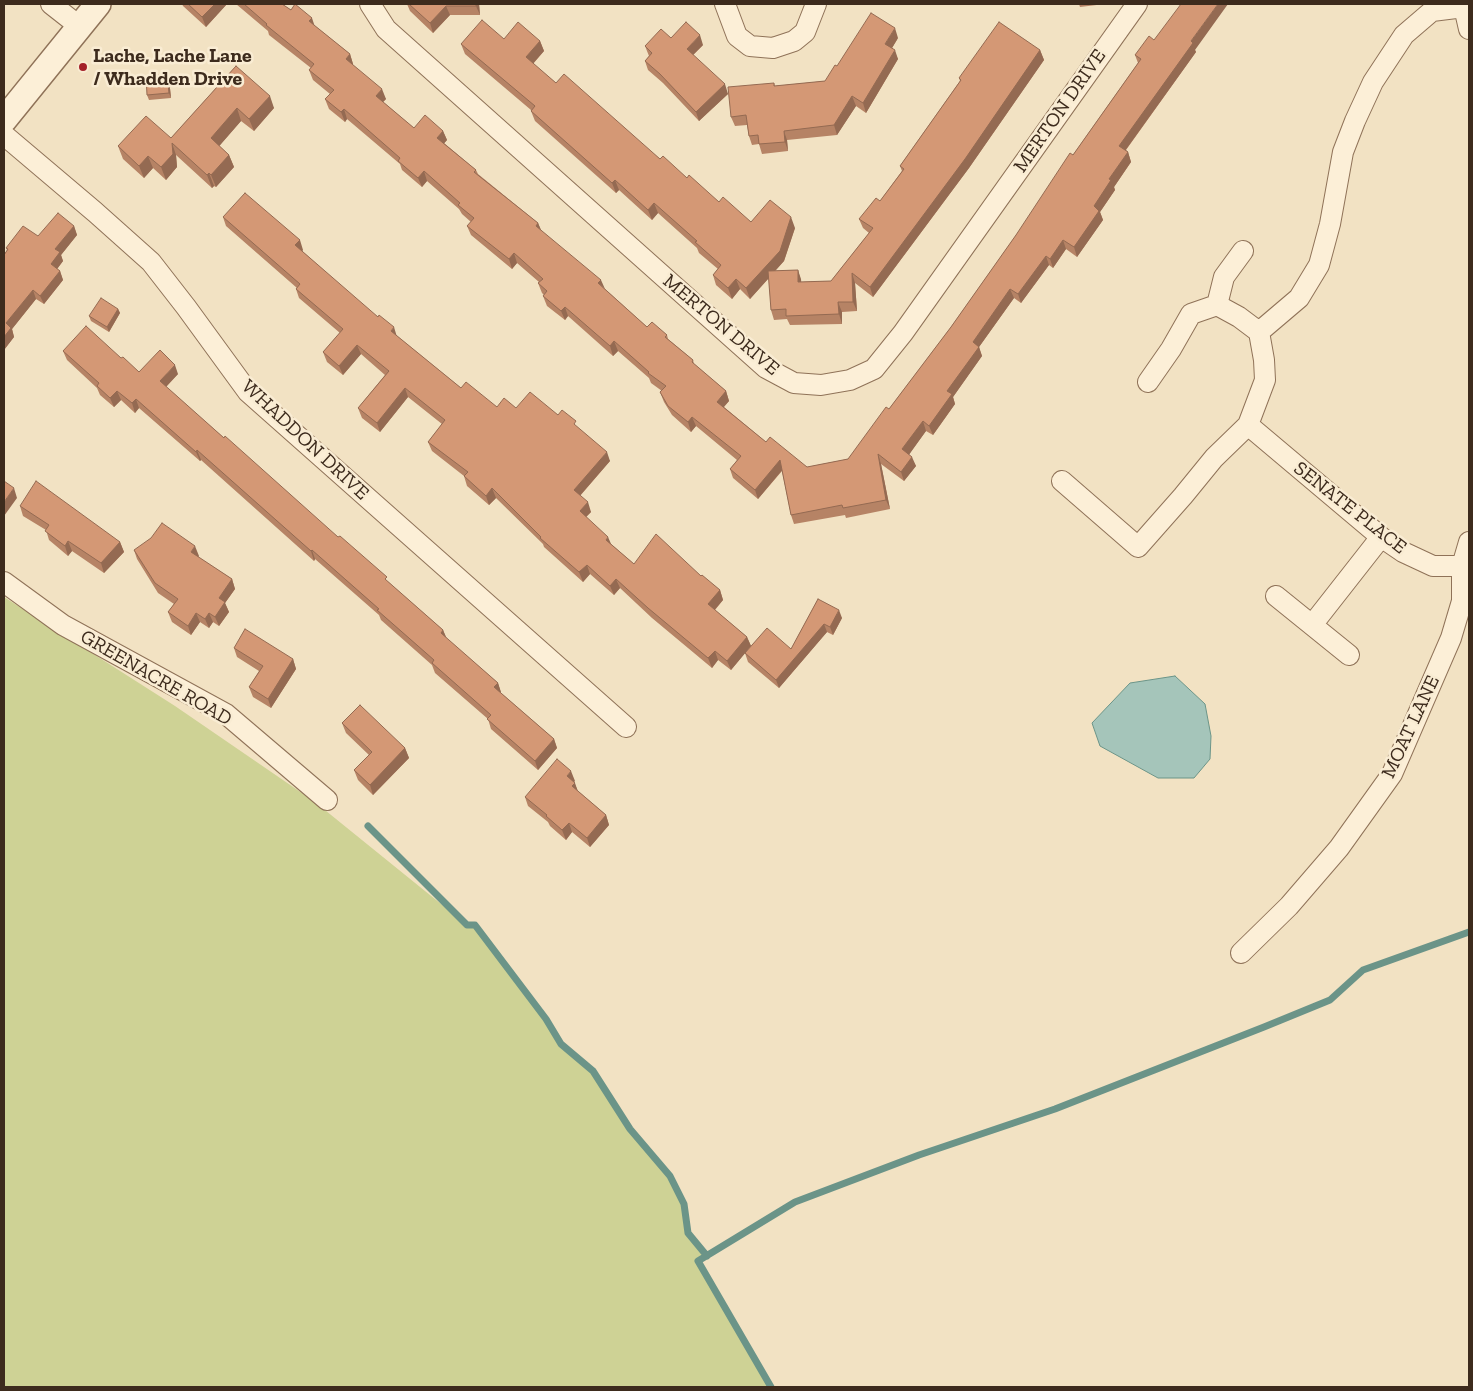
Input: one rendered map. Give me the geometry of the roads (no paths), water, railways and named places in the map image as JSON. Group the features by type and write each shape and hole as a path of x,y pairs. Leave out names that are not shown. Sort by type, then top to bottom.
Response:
{"street":[{"path":"51,4 79,26"},
{"path":"4,120 98,4"},
{"name":"MERTON DRIVE","path":"370,4 386,29 766,368 794,383 821,385 850,380 874,369 903,334 1137,4"},
{"path":"725,4 737,36 750,46 773,48 794,41 805,32 816,4"},
{"path":"1259,332 1299,298 1319,265 1330,224 1343,152 1354,121 1373,82 1404,34 1432,11 1466,5 1469,29"},
{"name":"WHADDON DRIVE","path":"4,135 151,262 248,392 626,727"},
{"path":"1217,305 1224,278 1243,251"},
{"path":"1062,481 1138,547 1184,496 1214,458 1248,425 1265,380 1259,332 1239,317 1217,305 1191,314 1171,349 1148,382"},
{"name":"SENATE PLACE","path":"1248,425 1381,537 1403,552 1433,566 1462,566"},
{"path":"1312,626 1381,537"},
{"name":"MOAT LANE","path":"1241,953 1289,906 1339,848 1392,774 1466,601 1462,566 1469,542"},
{"name":"GREENACRE ROAD","path":"4,582 63,626 226,714 327,800"},
{"path":"1276,596 1349,655"}],"water":[{"path":"1175,676 1205,704 1211,736 1210,759 1194,778 1158,778 1100,746 1092,723 1130,683"}],"waterway":[{"path":"368,826 467,925 475,925 546,1019 561,1044 593,1071 630,1129 670,1176 684,1204 688,1233 707,1256"},
{"path":"771,1387 698,1261 795,1202 919,1155 1055,1109 1264,1027 1330,1000 1363,970 1469,932"}],"place":[{"name":"Lache, Lache Lane / Whadden Drive","path":"83,67"}]}
